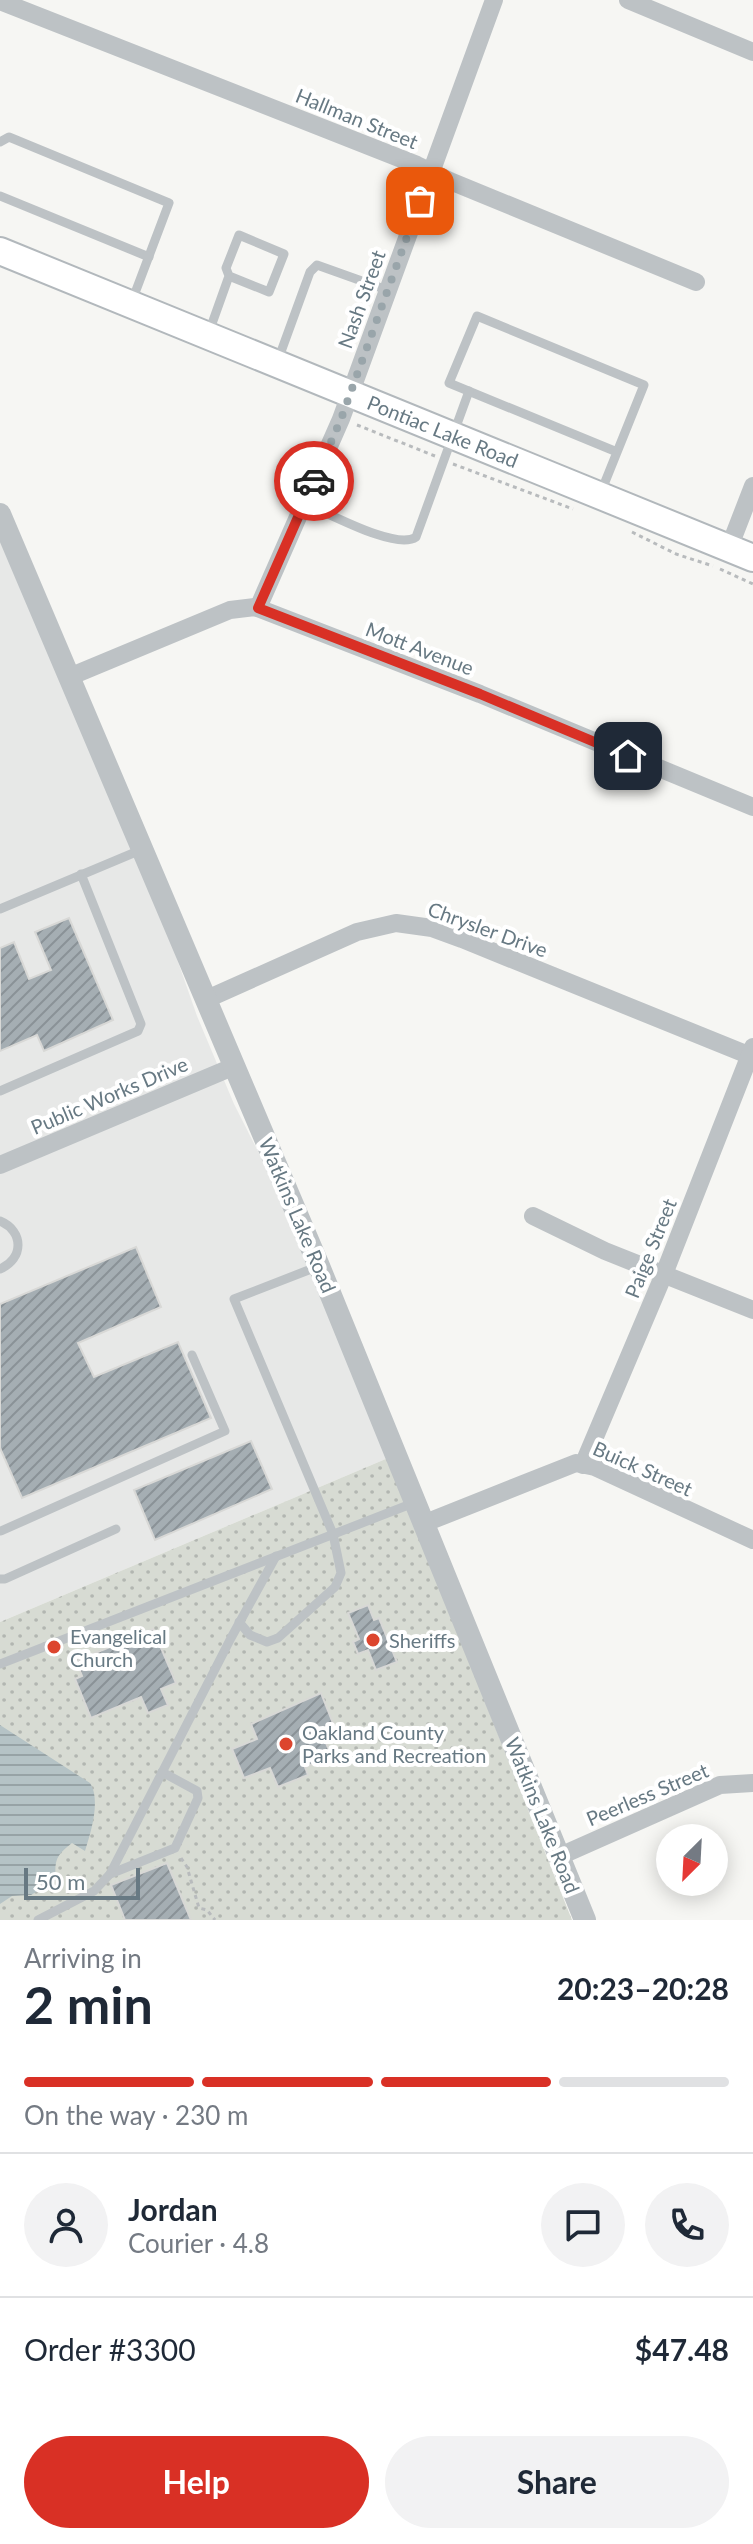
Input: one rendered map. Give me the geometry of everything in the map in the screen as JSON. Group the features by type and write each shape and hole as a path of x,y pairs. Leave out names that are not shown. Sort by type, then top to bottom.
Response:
{"main road":[{"name":"Pontiac Lake Road","path":"0,251 452,435 592,504 741,553"}],"street":[{"name":"Nash Street","path":"258,608 350,393 494,0"},
{"path":"628,0 753,52"},
{"name":"Hallman Street","path":"0,1 430,172 696,282"},
{"path":"741,553 753,486"},
{"name":"Watkins Lake Road","path":"0,514 319,1266 585,1920"},
{"path":"69,677 234,609 258,608"},
{"name":"Mott Avenue","path":"258,608 480,694 753,807"},
{"name":"Chrysler Drive","path":"207,999 357,932 396,923 432,928 752,1053"},
{"name":"Paige Street","path":"583,1465 664,1274 752,1053"},
{"name":"Public Works Drive","path":"0,1163 235,1066"},
{"path":"533,1216 605,1251 753,1310"},
{"name":"Buick Street","path":"425,1523 576,1463 595,1467 753,1540"},
{"name":"Peerless Street","path":"560,1856 720,1785 753,1783"}],"lane":[{"path":"0,142 9,137 169,203 131,304"},
{"path":"0,196 149,257"},
{"path":"208,335 229,276 226,268 239,235 284,254 269,292 229,276"},
{"path":"276,363 310,272 317,265 387,290"},
{"path":"592,504 617,452 644,385 477,316 449,383 617,452"},
{"path":"304,503 391,540 411,541 423,525 469,391"},
{"path":"0,909 143,849"},
{"path":"0,1091 138,1031 141,1024 81,874"},
{"path":"0,1221 14,1230 19,1245 14,1260 0,1269"},
{"path":"239,1622 250,1635 267,1642 278,1638 335,1587 341,1573 333,1534 234,1299 319,1266"},
{"path":"0,1530 225,1431 192,1355"},
{"path":"0,1664 416,1502"},
{"path":"0,1579 116,1529"},
{"path":"38,1920 94,1891 110,1874 276,1556"},
{"path":"110,1874 175,1848 198,1798 197,1791 162,1772"}],"path":[{"path":"349,421 445,460 592,504"},
{"path":"624,528 676,554 718,567 753,584"},
{"path":"175,1848 187,1867 199,1908 207,1910 215,1920"}],"shaded area":[{"path":"0,536 169,936 197,1016 234,1104 270,1175 388,1458 0,1622"},
{"path":"388,1458 572,1920 0,1920 0,1622"},
{"path":"0,1725 90,1783 95,1807 85,1851 72,1843 57,1859 56,1880 31,1895 12,1896 0,1904"}],"building":[{"path":"69,918 113,1020 44,1051 37,1035 0,1051 0,948 14,942 29,979 51,970 35,932"},
{"path":"136,1247 161,1307 78,1343 94,1377 178,1342 211,1418 22,1498 0,1448 0,1304"},
{"path":"251,1441 272,1489 155,1540 134,1490"},
{"name":"Sheriffs","path":"368,1605 374,1620 379,1618 397,1662 376,1670 368,1650 358,1654 353,1642 359,1639 348,1613"},
{"path":"153,1629 176,1683 161,1689 168,1705 148,1713 141,1697 91,1718 75,1679 82,1676 76,1661"},
{"name":"Oakland County Parks and Recreation","path":"321,1693 334,1726 321,1731 332,1757 305,1767 308,1775 278,1787 270,1768 244,1778 232,1749 257,1739 251,1724"},
{"path":"167,1863 191,1920 125,1920 111,1885"}],"way so far":[{"path":"314,481 341,419 420,201"}],"place":[{"name":"Sheriffs","path":"373,1640"},
{"name":"Evangelical Church","path":"54,1647"},
{"name":"Oakland County Parks and Recreation","path":"286,1744"}],"route":[{"path":"314,481 258,608 480,694 628,756"}]}
